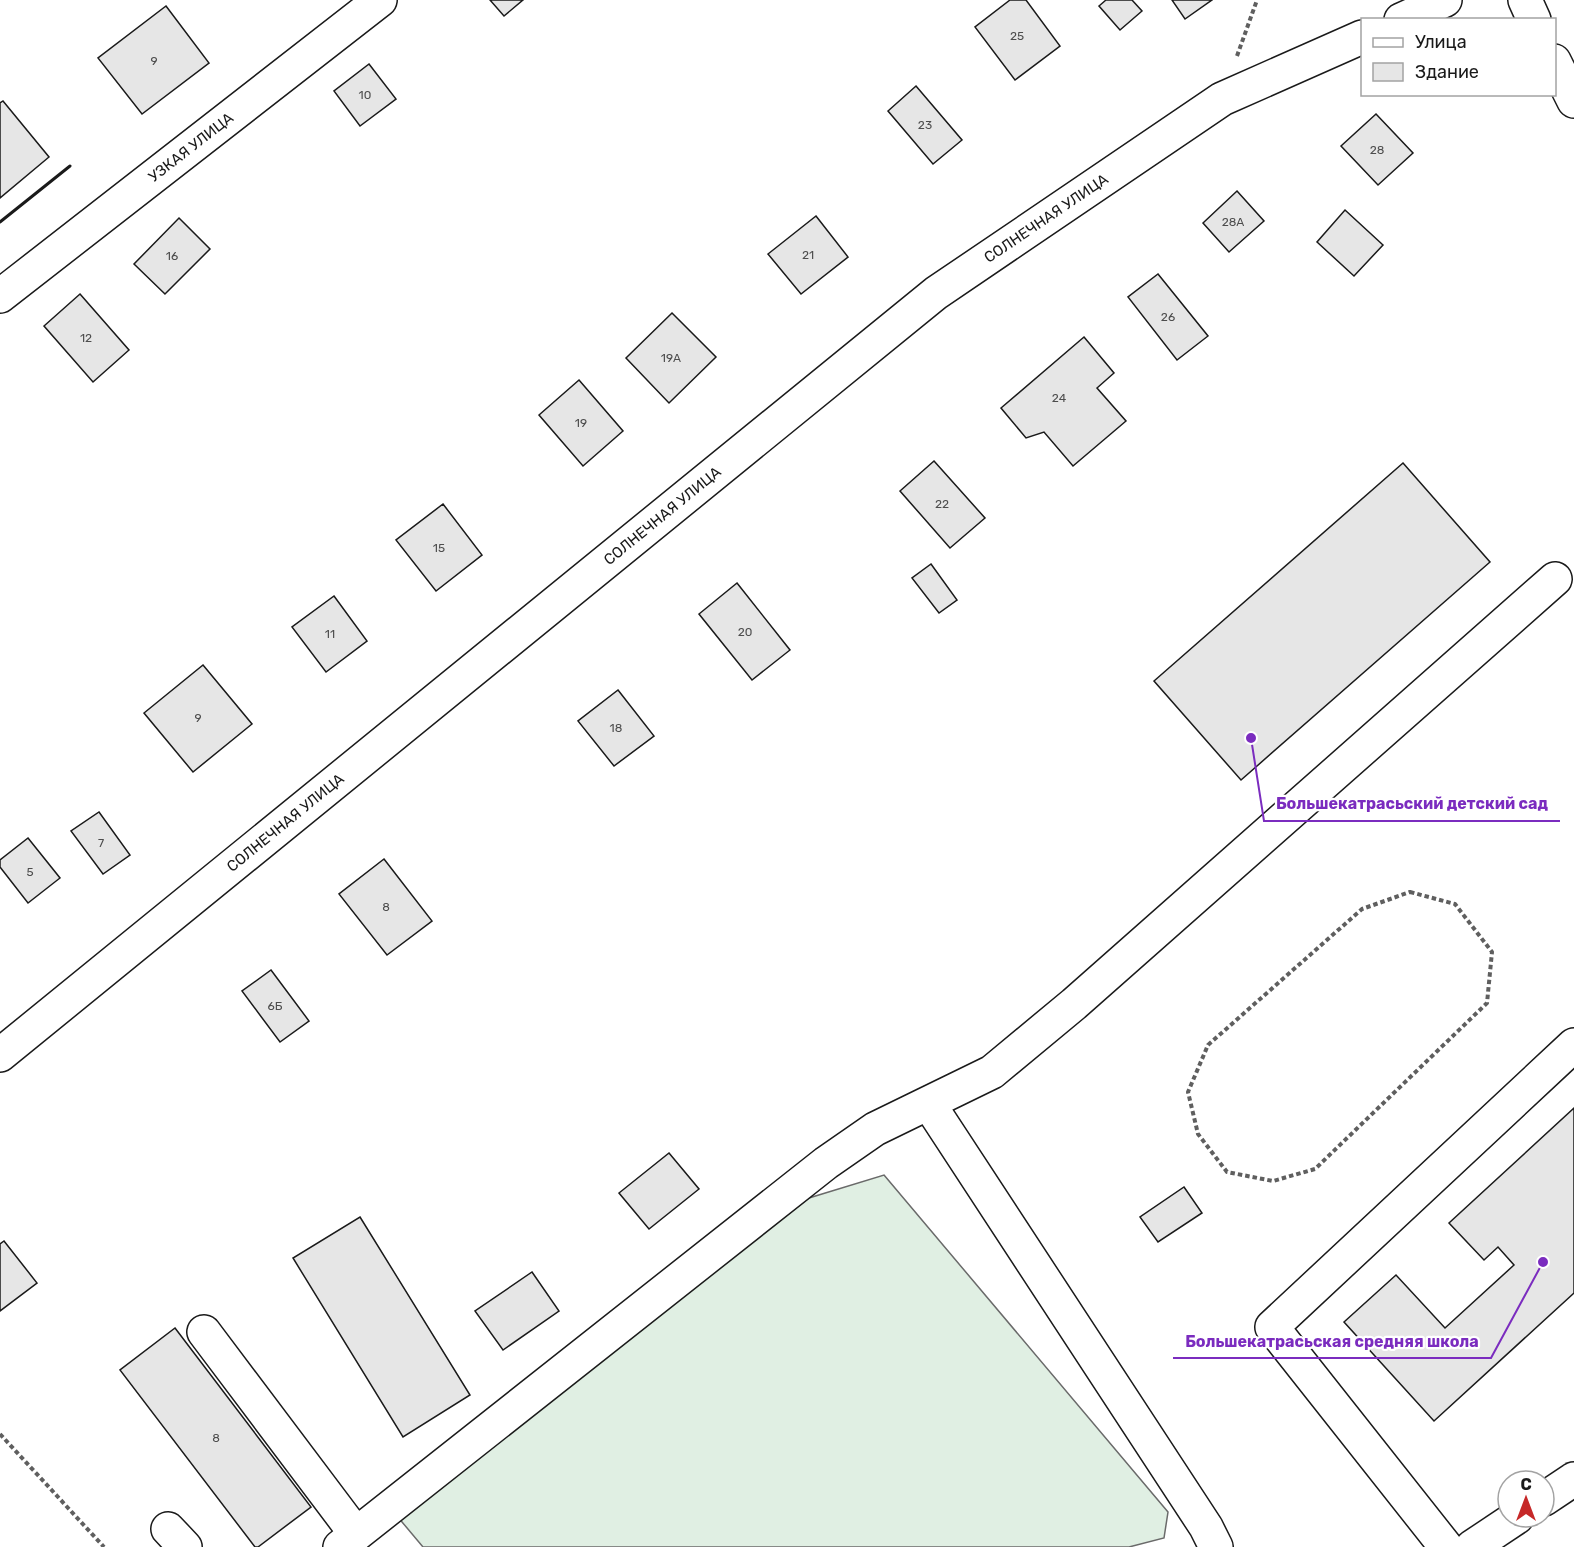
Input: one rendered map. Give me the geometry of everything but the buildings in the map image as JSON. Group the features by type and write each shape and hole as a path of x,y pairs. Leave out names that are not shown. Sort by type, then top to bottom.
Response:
{"street":[{"name":"УЗКАЯ УЛИЦА","path":"0,297 380,0"},
{"path":"1405,18 1445,0"},
{"path":"1525,0 1533,18"},
{"name":"СОЛНЕЧНАЯ УЛИЦА","path":"0,1055 936,293 1222,99 1361,37"},
{"path":"1556,65 1574,100"},
{"path":"204,1332 348,1541 826,1163 876,1130 992,1072 1074,1004 1556,579"},
{"path":"1446,1547 1272,1327 1574,1045"},
{"path":"929,1104 1206,1527 1216,1547"},
{"path":"1556,1491 1574,1479"},
{"path":"1472,1547 1499,1529"}],"path":[{"path":"1222,99 1257,0"},
{"path":"1410,892 1455,904 1492,952 1487,1003 1316,1168 1273,1181 1227,1172 1198,1134 1188,1092 1208,1045 1362,909 1410,892"},
{"path":"0,1434 104,1547"}],"green space":[{"path":"884,1175 1168,1512 1164,1538 1129,1547 423,1547 397,1516 809,1198"}],"wall":[{"path":"0,222 70,166"}],"place":[{"name":"Большекатрасьский детский сад","path":"1251,738"},
{"name":"Большекатрасьская средняя школа","path":"1543,1262"}]}
